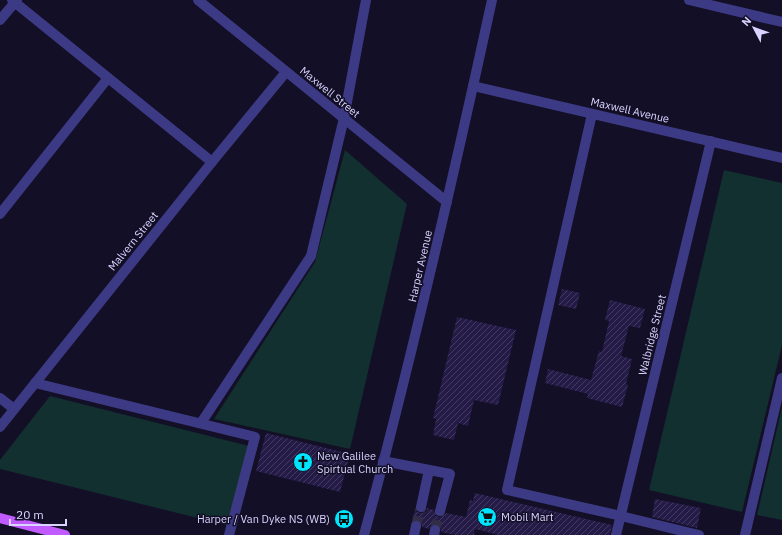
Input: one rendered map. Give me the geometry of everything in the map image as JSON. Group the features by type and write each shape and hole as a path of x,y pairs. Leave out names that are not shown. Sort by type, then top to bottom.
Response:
{"main road":[{"path":"0,518 64,535"}],"street":[{"name":"Maxwell Street","path":"198,0 447,202"},
{"path":"201,424 311,256 344,118 366,0"},
{"name":"Harper Avenue","path":"364,535 412,352 492,0"},
{"path":"689,0 782,22"},
{"path":"0,20 14,1 212,162"},
{"name":"Malvern Street","path":"0,427 286,72"},
{"path":"0,214 108,78"},
{"name":"Maxwell Avenue","path":"473,86 782,158"},
{"path":"592,114 507,490 699,535"},
{"name":"Walbridge Street","path":"616,535 711,141"},
{"path":"745,535 782,378"},
{"path":"35,383 255,437 229,535"},
{"path":"0,398 14,409"},
{"path":"383,461 450,474 440,511"},
{"path":"421,507 429,470"}],"green space":[{"path":"345,150 407,204 350,449 214,419 315,262"},
{"path":"724,170 782,183 782,345 742,512 649,490"},
{"path":"50,396 249,446 226,525 0,469 0,460"},
{"path":"782,407 782,520 757,515"}],"building":[{"path":"562,289 580,293 576,309 558,305"},
{"path":"610,300 645,309 640,328 629,326 621,356 632,359 626,384 628,385 622,407 587,398 588,394 545,383 548,369 591,380 599,351 602,352 609,321 605,320"},
{"path":"457,317 516,330 498,405 474,400 468,426 458,423 454,440 433,435 436,419 433,418"},
{"name":"New Galilee Spirtual Church","path":"266,433 350,454 340,492 256,471"},
{"path":"475,493 612,525 610,535 499,535 475,529 474,535 455,535 441,532 441,528 437,524 433,524 429,529 422,527 422,524 418,520 412,521 415,509 417,512 423,513 426,512 427,508 434,510 435,515 439,517 444,516 446,513 466,517 470,500 473,501"},
{"path":"655,499 701,508 697,528 652,517"}],"tunnel":[{"path":"416,526 421,507"},
{"path":"435,530 440,511"}],"place":[{"name":"New Galilee Spirtual Church","path":"303,462"},
{"name":"Mobil Mart","path":"487,517"},
{"name":"Harper / Van Dyke NS (WB)","path":"344,519"}]}
